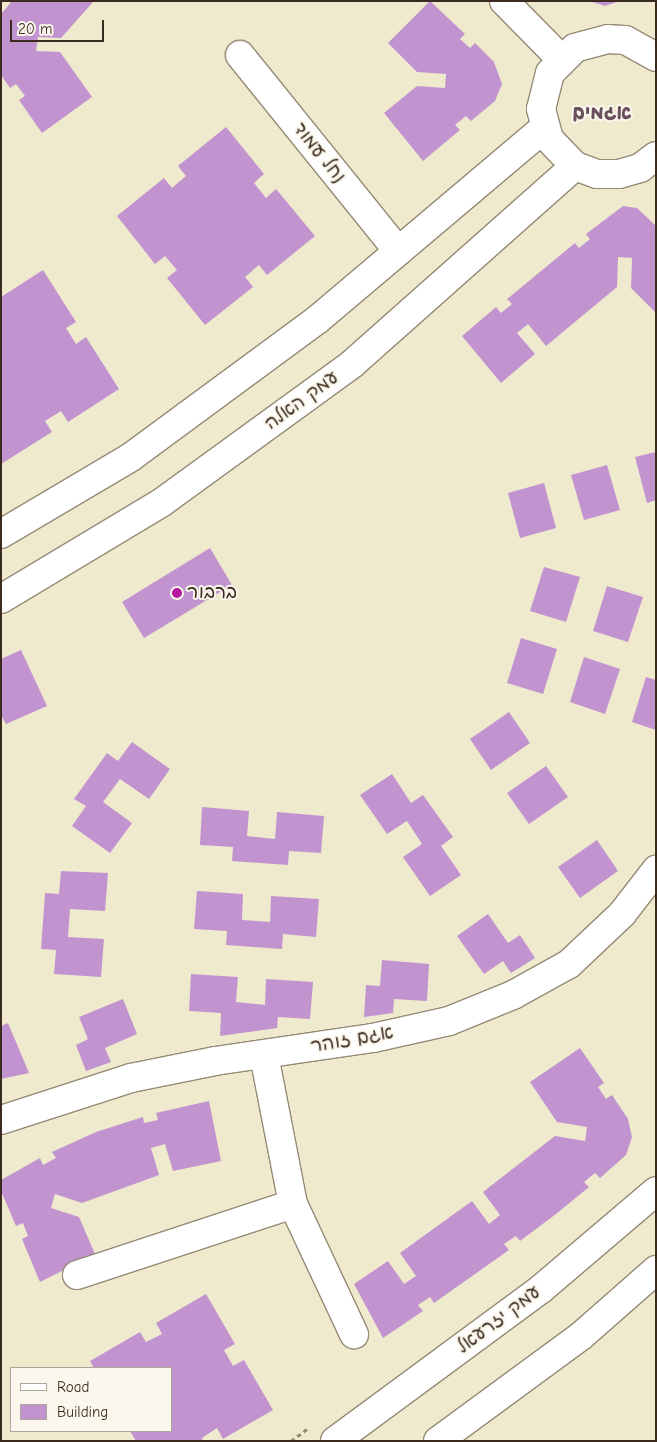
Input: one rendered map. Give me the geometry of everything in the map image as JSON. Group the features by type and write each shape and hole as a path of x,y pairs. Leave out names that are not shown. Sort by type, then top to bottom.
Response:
{"street":[{"path":"504,1 561,58"},
{"path":"651,46 608,39 583,45 561,58 550,73 543,91 541,109 544,128 556,150 576,166 597,174 619,174 640,168 656,156"},
{"name":"נחל עמוד","path":"240,55 398,251"},
{"path":"1,534 131,457 317,320 544,128"},
{"name":"עמק האלה","path":"1,599 162,503 352,364 576,166"},
{"name":"אגם זוהר","path":"1,1120 131,1078 373,1038 449,1021 514,995 569,964 622,914 656,870"},
{"path":"264,1055 293,1204 354,1334"},
{"name":"עמק יזרעאל","path":"334,1441 541,1289 656,1190"},
{"path":"77,1275 293,1204"},
{"path":"438,1441 581,1336 656,1270"}],"building":[{"path":"12,1 94,1 61,38 38,37 36,51 60,52 92,97 42,133 19,100 25,96 16,84 10,88 1,75 1,14"},
{"path":"430,1 465,34 460,39 470,48 475,43 494,62 502,84 495,101 471,121 466,116 455,125 460,130 423,161 384,113 417,86 445,88 446,74 417,72 388,43"},
{"path":"589,1 620,1 605,6"},
{"path":"226,127 264,174 254,183 266,198 276,189 315,236 267,275 259,265 245,277 253,287 205,325 167,278 177,270 165,256 155,264 117,216 164,178 172,188 186,176 178,166"},
{"path":"623,206 637,208 656,226 656,313 631,288 632,258 618,257 617,287 546,346 528,324 517,333 535,354 501,383 462,336 496,307 501,313 512,304 507,299 575,243 579,248 590,239 586,234"},
{"path":"43,270 76,322 66,328 76,344 86,337 119,389 68,422 61,411 45,421 52,432 1,464 1,297"},
{"path":"656,452 656,500 647,503 635,457"},
{"path":"607,465 620,510 584,520 571,475"},
{"path":"544,483 556,528 520,538 508,493"},
{"name":"ברבור","path":"210,548 232,585 144,638 122,602"},
{"path":"544,567 580,577 566,622 530,611"},
{"path":"607,586 643,597 628,642 593,631"},
{"path":"521,638 557,649 543,694 507,683"},
{"path":"21,650 47,706 6,724 1,715 1,659"},
{"path":"584,657 620,669 605,714 570,702"},
{"path":"646,677 656,680 656,730 632,722"},
{"path":"509,712 530,743 491,770 470,739"},
{"path":"132,742 170,769 149,799 120,779 103,802 132,823 110,853 72,826 86,806 74,799 107,753 118,761"},
{"path":"546,766 568,797 529,824 507,793"},
{"path":"392,774 411,803 423,795 453,837 441,846 461,875 430,896 403,857 422,844 407,821 387,834 360,795"},
{"path":"202,807 249,811 247,836 275,839 277,812 324,816 321,853 289,851 288,865 232,861 233,847 200,845"},
{"path":"597,840 618,871 580,898 558,867"},
{"path":"61,871 108,873 105,911 70,909 68,937 104,939 101,977 54,974 56,950 41,949 45,893 59,894"},
{"path":"197,891 243,894 242,920 270,922 271,896 319,899 316,937 283,934 282,949 226,945 227,931 194,929"},
{"path":"488,914 508,943 520,935 535,958 511,973 503,961 484,974 457,936"},
{"path":"382,960 429,964 427,1001 394,999 393,1013 364,1017 366,985 380,986"},
{"path":"191,974 238,977 236,1002 265,1005 266,979 313,982 310,1019 278,1017 277,1028 220,1036 221,1013 189,1011"},
{"path":"123,999 137,1034 105,1048 111,1062 86,1071 76,1045 88,1039 79,1017"},
{"path":"8,1023 29,1073 1,1079 1,1026"},
{"path":"580,1048 604,1083 598,1087 606,1099 612,1095 628,1119 632,1137 626,1155 600,1178 595,1173 584,1182 589,1187 520,1241 516,1236 504,1244 509,1250 434,1303 430,1297 418,1305 423,1311 383,1338 354,1284 388,1261 404,1284 416,1276 400,1253 472,1201 489,1224 500,1215 483,1192 555,1136 585,1141 587,1127 557,1122 530,1082"},
{"path":"209,1101 221,1161 173,1171 165,1144 151,1148 159,1175 82,1203 55,1194 51,1208 79,1217 95,1254 40,1282 22,1239 28,1236 23,1223 16,1226 1,1191 1,1180 40,1158 43,1165 56,1158 52,1152 96,1132 143,1117 144,1123 158,1120 156,1113"},
{"path":"206,1294 235,1344 224,1350 233,1366 244,1360 273,1410 223,1439 217,1428 202,1438 203,1441 136,1441 131,1432 172,1432 172,1367 93,1367 90,1361 140,1332 146,1342 162,1334 156,1323"}],"place":[{"name":"ברבור","path":"177,593"}],"district":[{"name":"אגמים","path":"602,112"}]}
